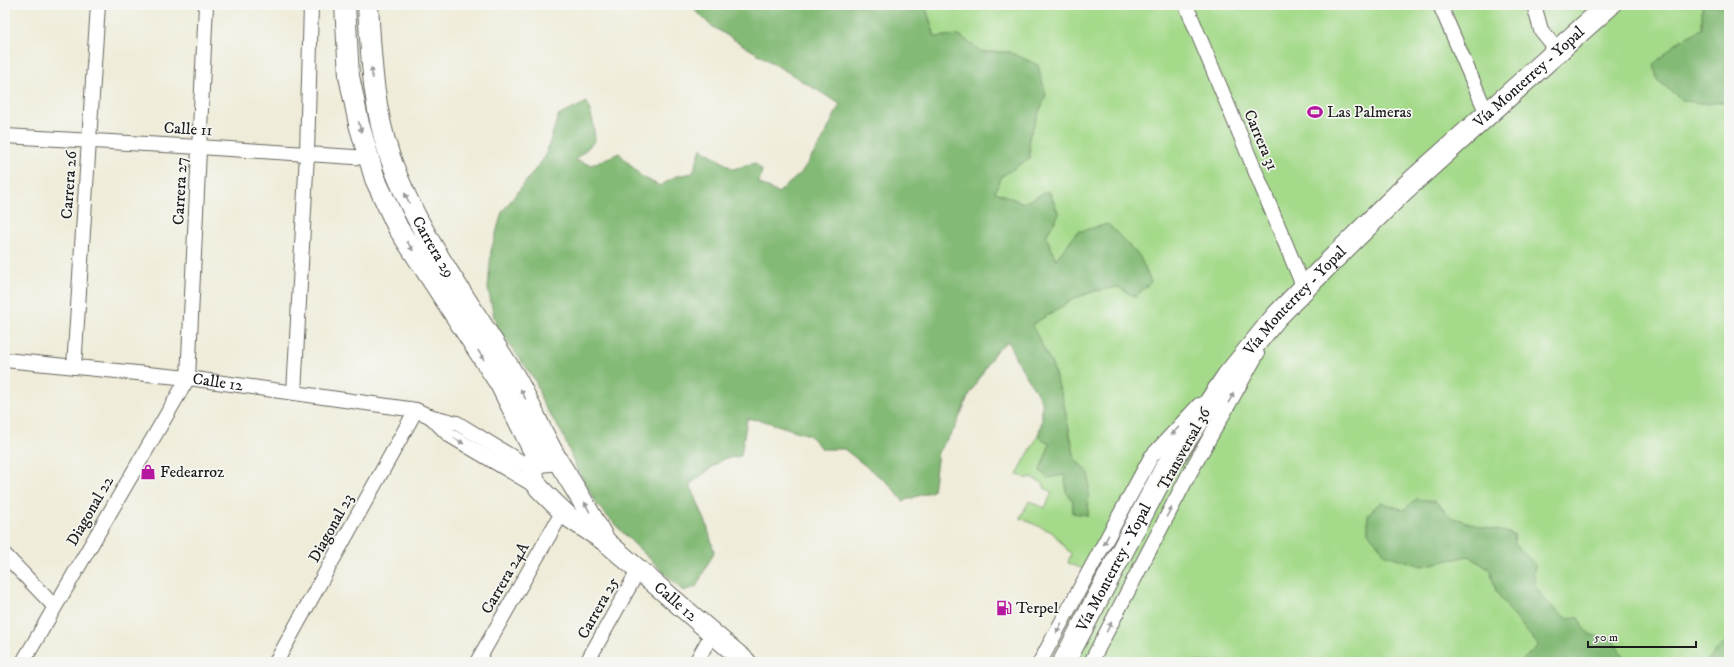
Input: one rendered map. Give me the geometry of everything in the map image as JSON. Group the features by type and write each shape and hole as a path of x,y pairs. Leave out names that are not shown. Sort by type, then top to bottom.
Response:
{"highway":[{"name":"Vía Monterrey - Yopal","path":"1064,662 1165,470 1228,376 1277,316 1398,195 1609,5"}],"main road":[{"name":"Carrera 29","path":"345,5 350,76 359,124 375,179 398,228 500,384 536,465 534,479 539,488 563,511 605,541"},
{"name":"Carrera 29","path":"368,5 372,72 381,123 389,156 406,197 422,228 515,378 561,466 584,502 605,541"},
{"path":"536,465 552,461 561,466"},
{"name":"Calle 12","path":"605,541 638,571 746,662"}],"street":[{"name":"Carrera 26","path":"74,366 98,5"},
{"name":"Carrera 27","path":"188,378 206,5"},
{"path":"294,393 307,154 310,5"},
{"name":"Carrera 31","path":"1186,5 1298,294"},
{"path":"1440,5 1488,114"},
{"path":"1534,5 1541,30 1558,51"},
{"name":"Calle 11","path":"5,136 199,146 369,158"},
{"name":"Transversal 36","path":"1091,662 1236,388 1298,294"},
{"name":"Transversal 36","path":"1040,662 1151,457 1249,351"},
{"name":"Calle 12","path":"5,360 188,378 416,410 429,416 457,423 514,458 536,465"},
{"name":"Diagonal 22","path":"23,662 54,606 188,378"},
{"name":"Diagonal 23","path":"276,662 416,410"},
{"name":"Calle 12","path":"429,416 449,435 539,488"},
{"name":"Carrera 24A","path":"477,662 563,511"},
{"path":"5,555 54,606"},
{"name":"Carrera 25","path":"587,662 638,571"},
{"path":"696,662 712,634"}],"green space":[{"path":"690,5 925,5 935,37 959,35 981,52 1010,52 1038,65 1046,95 1029,137 1030,158 1002,176 995,192 1024,203 1048,191 1059,214 1046,236 1056,259 1077,232 1108,224 1140,257 1151,282 1135,297 1118,287 1095,291 1075,298 1032,325 1052,365 1063,400 1075,459 1089,474 1088,515 1073,513 1073,501 1066,491 1065,475 1047,478 1040,470 1050,444 1038,436 1042,421 1042,402 1015,357 1008,341 995,352 968,397 955,428 938,452 933,491 903,501 890,485 844,449 822,449 809,435 761,420 747,419 741,456 723,459 690,484 707,525 714,552 696,587 683,591 627,537 597,505 576,467 562,433 543,404 535,380 496,326 488,289 491,251 502,212 545,157 558,116 587,102 593,121 595,141 575,160 591,165 619,153 641,176 660,186 676,176 693,173 701,148 733,169 755,163 762,170 759,183 778,193 801,173 822,141 840,104 710,25"},
{"path":"925,5 1480,5 1482,8 1489,5 1729,5 1729,662 1062,662 1106,578 1068,563 1071,554 1052,532 1020,518 1029,501 1045,508 1052,492 1044,488 1044,484 1030,477 1027,479 1017,474 1038,436 1050,444 1040,471 1065,475 1066,491 1073,501 1073,513 1088,515 1089,474 1075,459 1063,400 1052,365 1031,325 1075,298 1095,291 1118,287 1077,232 1056,260 1046,236 1059,214 1049,191 1024,203 995,192 1002,176 1030,158 1029,137 1046,95 1010,52 981,52 959,35 935,37"},
{"path":"1729,5 1729,101 1708,104 1684,101 1657,80 1654,64 1679,41 1702,29 1702,6"},
{"path":"1416,499 1435,501 1451,517 1482,527 1514,534 1515,544 1535,565 1533,572 1536,587 1545,600 1564,616 1568,618 1577,617 1590,634 1612,639 1624,657 1634,662 1521,662 1538,645 1510,611 1496,591 1490,570 1469,556 1422,566 1386,555 1368,532 1368,514 1381,502 1404,510"},
{"path":"1726,642 1729,642 1729,662 1705,662"}],"place":[{"name":"Las Palmeras","path":"1315,112"},
{"name":"Fedearroz","path":"148,472"},
{"name":"Terpel","path":"1004,608"}]}
